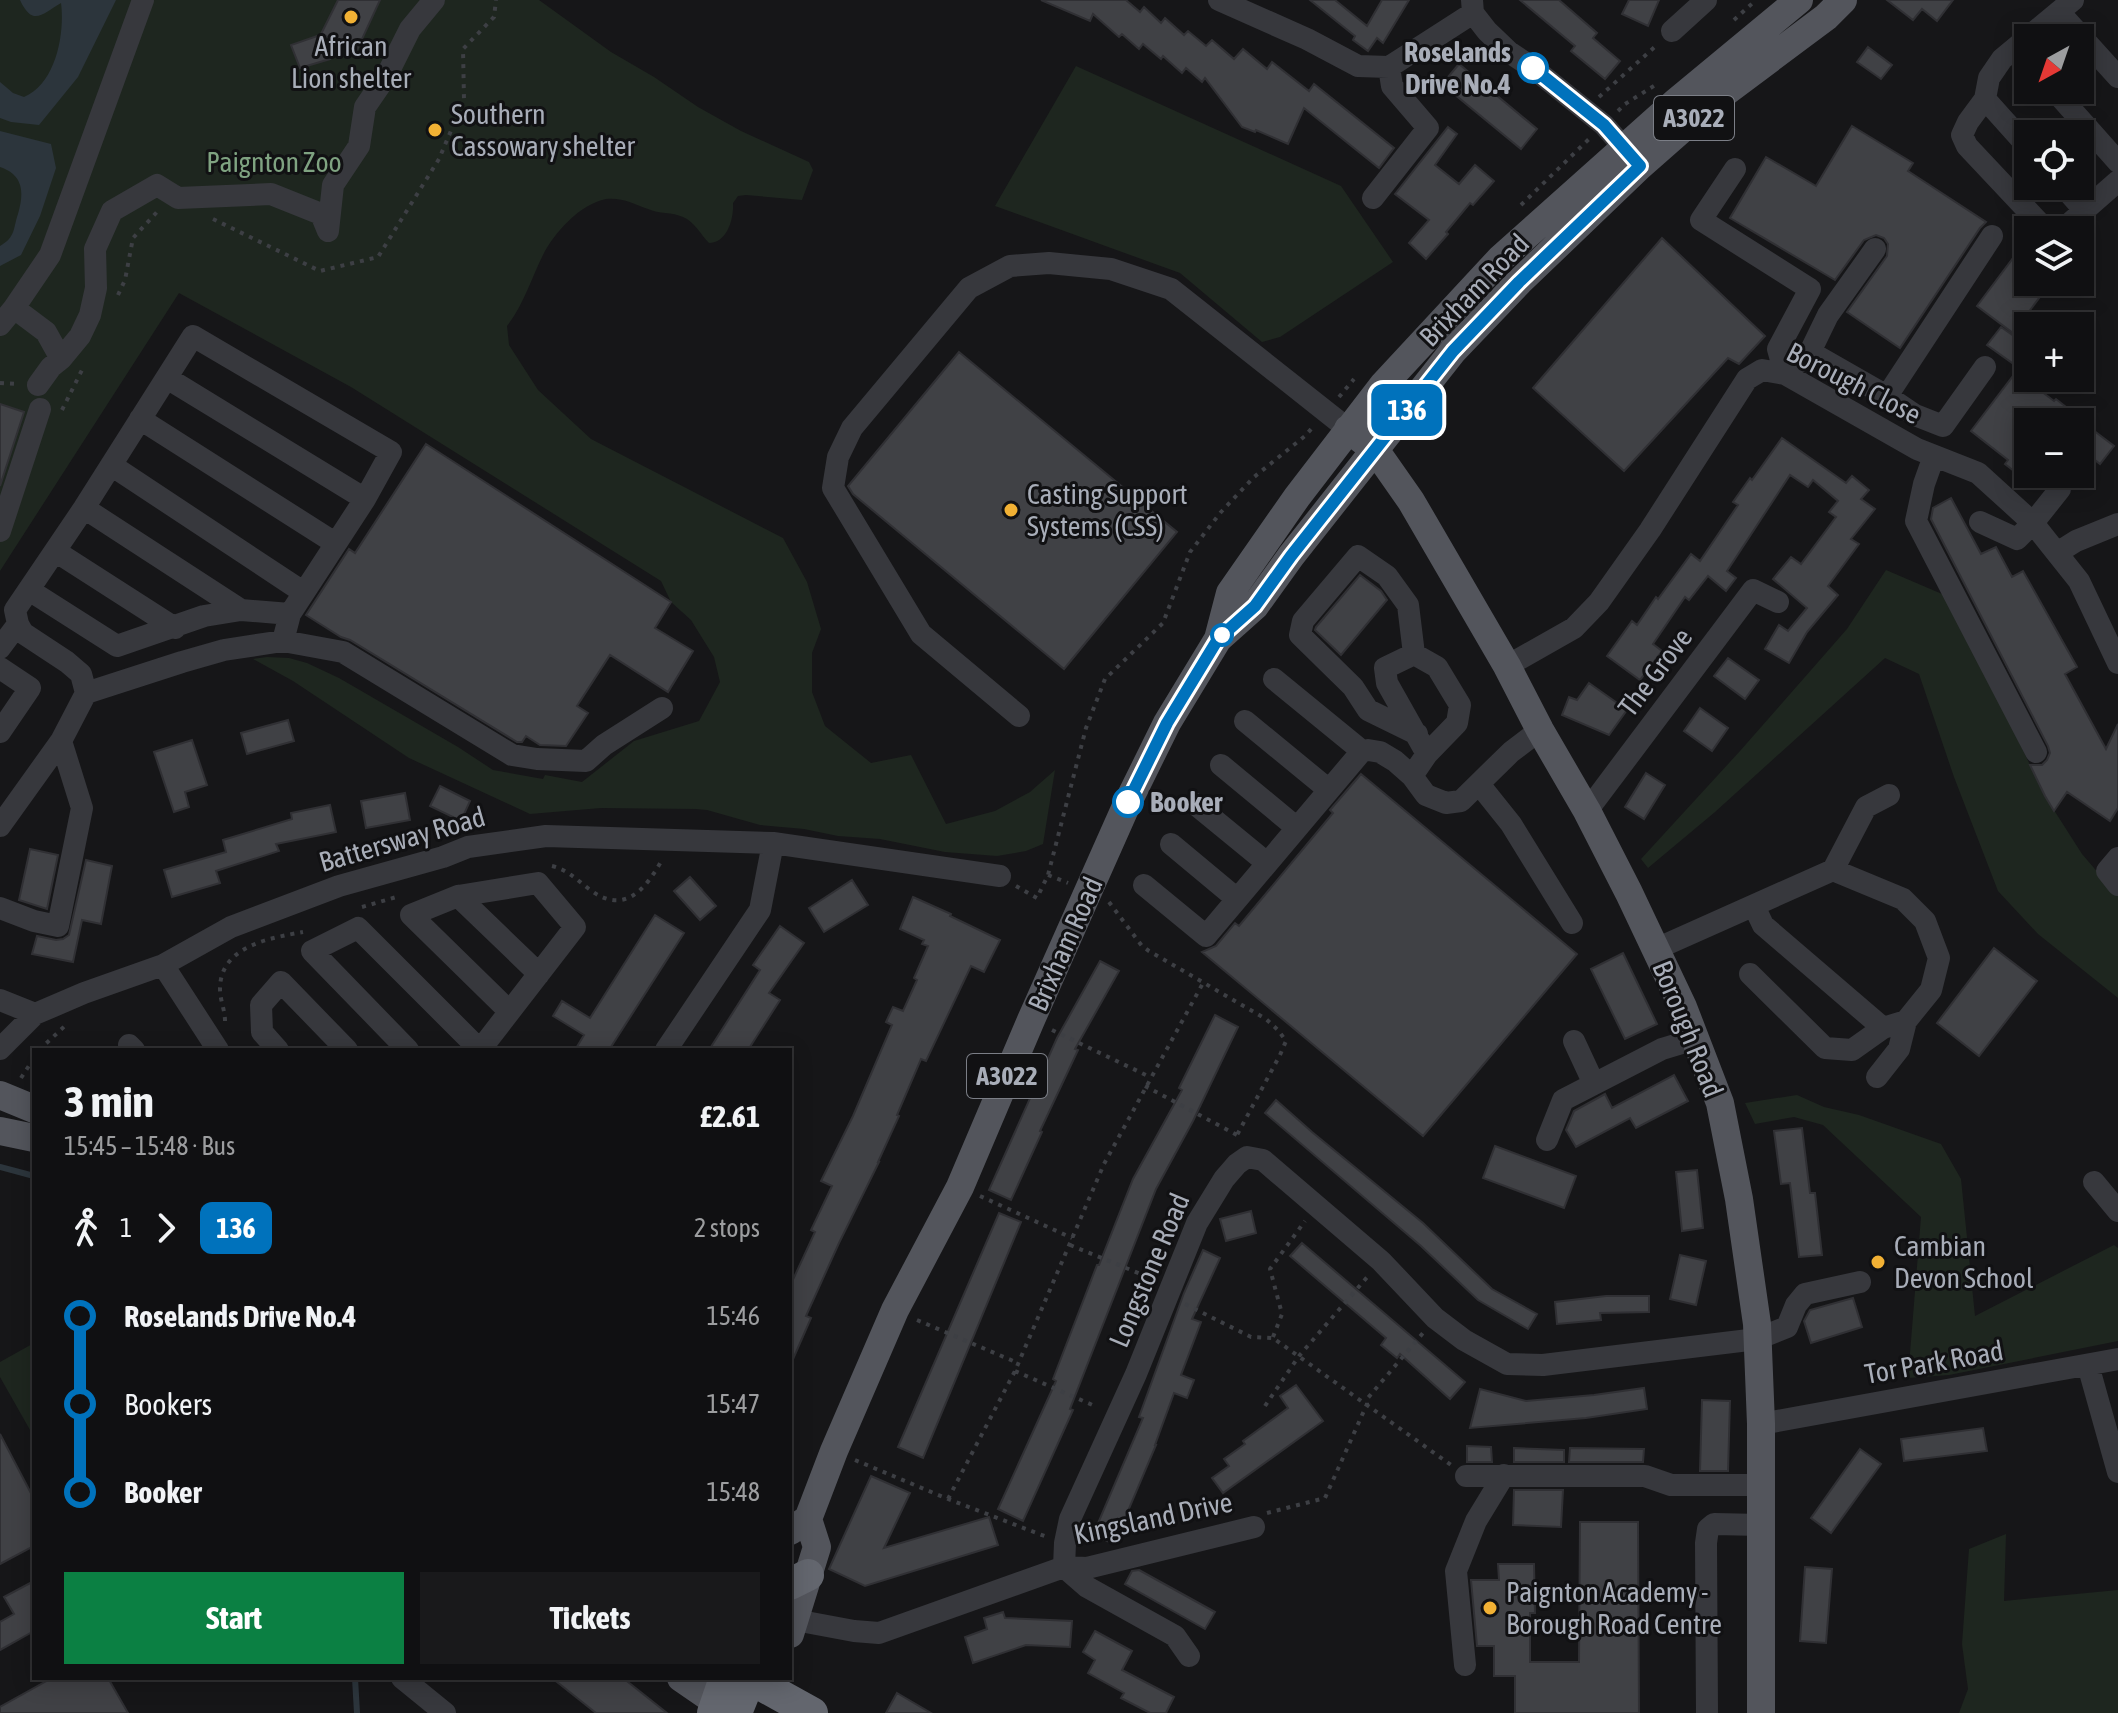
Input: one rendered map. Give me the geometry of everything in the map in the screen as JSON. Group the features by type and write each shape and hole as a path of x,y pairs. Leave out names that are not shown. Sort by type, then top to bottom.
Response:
{"highway":[{"path":"725,1704 760,1686 812,1713"}],"main road":[{"name":"Brixham Road","path":"1218,639 1255,606 1453,351 1632,157 1799,0"},
{"name":"Brixham Road","path":"792,1627 799,1580 817,1547 799,1525 895,1310 960,1187 1088,892 1167,723 1218,639 1230,593 1297,497 1383,385 1500,259 1632,157 1826,17 1843,0"},
{"name":"Borough Road","path":"1348,429 1376,451 1411,501 1507,666 1629,893 1683,1007 1720,1103 1739,1199 1757,1324 1761,1424 1761,1713"},
{"path":"0,1095 32,1108"},
{"path":"0,1131 32,1138"},
{"path":"684,1680 725,1704"}],"street":[{"path":"61,359 46,332 7,316 50,255 143,0"},
{"path":"38,385 80,336 90,315 96,288 95,249 112,211 157,185 178,198 271,194 321,214 328,231 333,185 359,146 365,107 387,75 410,29 434,0"},
{"path":"1219,0 1307,39 1358,66 1389,67 1473,6 1487,31 1509,52 1604,125 1632,157"},
{"path":"1672,31 1706,0"},
{"path":"2050,24 2066,6 2118,77"},
{"path":"2014,56 2002,59 1989,78 1985,99 1962,135 1967,146 2033,216"},
{"path":"1373,198 1428,128 1392,86 1389,67"},
{"path":"1985,99 2014,131"},
{"path":"2066,104 2118,162"},
{"path":"1735,169 1701,220 1810,289 1778,349 1785,374 1810,352 1828,315 1875,249"},
{"path":"2077,216 2118,181"},
{"path":"2075,200 2084,210"},
{"path":"1887,396 1992,236"},
{"path":"1019,716 921,634 833,488 844,424 969,288 1010,266 1049,263 1111,269 1171,289 1348,429"},
{"path":"0,826 61,741 86,693 81,674 23,633 15,610 193,336 391,452 365,499 290,614 283,641"},
{"path":"1810,352 1915,415 1943,426 1985,367"},
{"name":"Borough Close","path":"1507,666 1574,628 1599,602 1615,566 1650,530 1747,379 1762,370 1785,374 1917,449 1978,473 2033,523 2079,581 2118,663"},
{"path":"167,378 365,499"},
{"path":"0,531 49,414"},
{"path":"140,419 335,543"},
{"path":"1934,456 1916,521 2036,752"},
{"path":"111,465 303,592"},
{"path":"1980,522 2017,539 2060,488"},
{"path":"84,508 241,610"},
{"path":"2057,553 2076,541 2118,524"},
{"path":"55,551 175,628"},
{"path":"1414,654 1408,605 1387,576 1358,556 1303,621 1300,635 1353,687 1368,710 1422,744"},
{"path":"29,590 117,646 204,616 241,610 290,614"},
{"name":"The Grove","path":"1587,811 1753,590 1778,602"},
{"path":"0,648 18,624"},
{"path":"86,693 224,650 283,641 343,652 512,755 586,761 604,745 662,708"},
{"path":"1412,776 1422,744 1457,723 1460,705 1437,667 1414,654"},
{"path":"1414,654 1385,668 1387,683 1422,744"},
{"path":"0,668 30,688 0,732"},
{"path":"1274,679 1362,751"},
{"path":"1245,721 1329,790"},
{"path":"1144,885 1206,936 1362,751 1380,752 1395,761 1412,776 1426,795 1446,803 1461,801 1511,752 1540,730"},
{"path":"0,908 58,926 82,808 61,741"},
{"path":"1221,765 1297,828"},
{"path":"1479,784 1511,824 1572,923"},
{"path":"1656,949 1833,870 1866,807 1889,795"},
{"path":"1195,804 1267,863"},
{"name":"Battersway Road","path":"0,1049 35,1014 163,965 244,921 339,886 468,847 546,836 773,843 1000,876"},
{"path":"667,1048 760,910 773,843"},
{"path":"1171,844 1237,899"},
{"path":"2118,858 2107,871 2118,885"},
{"path":"1833,870 1903,899 1925,921 1939,958 1931,990 1906,1021 1899,1049 1877,1077"},
{"path":"481,1048 575,927 538,883 458,896 411,915 509,1011"},
{"path":"458,896 539,974"},
{"path":"1754,906 1763,925 1883,1028"},
{"path":"406,1048 312,951 358,928 478,1048"},
{"path":"163,965 217,1048"},
{"path":"1750,974 1825,1048 1852,1050 1883,1028 1906,1021"},
{"path":"276,1048 262,1032 261,1005 281,982 345,1048"},
{"path":"0,1000 35,1014"},
{"path":"1547,1140 1563,1100 1662,1049 1695,1039"},
{"path":"1574,1041 1594,1084"},
{"path":"1247,1157 1263,1160 1381,1261 1435,1318 1464,1340 1507,1364 1543,1365 1757,1339 1787,1327 1796,1305 1805,1294 1860,1282"},
{"name":"Longstone Road","path":"1064,1567 1070,1519 1118,1415 1197,1223 1224,1179 1247,1157"},
{"path":"2094,1182 2118,1211"},
{"name":"Tor Park Road","path":"1761,1424 2118,1359"},
{"path":"2088,1365 2118,1472"},
{"path":"1465,1665 1456,1571 1476,1521 1504,1475"},
{"path":"1466,1476 1645,1476 1671,1485 1761,1485"},
{"path":"1707,1713 1708,1529 1714,1524 1761,1525"},
{"name":"Kingsland Drive","path":"1064,1567 1087,1568 1254,1527"},
{"path":"792,1627 854,1631 881,1644 1064,1567 1087,1587 1175,1636 1189,1656"},
{"path":"404,1680 445,1713"}],"path":[{"path":"202,218 218,220 320,271 378,257 439,159 464,100 463,49 494,17 496,0"},
{"path":"1585,110 1672,31"},
{"path":"112,307 125,280 133,238 156,212"},
{"path":"49,414 85,363"},
{"path":"1000,876 1037,898 1048,875"},
{"path":"1088,892 1110,903 1142,946 1266,1019 1286,1041 1237,1135"},
{"path":"948,1499 1015,1371 1104,1164 1203,983"},
{"path":"1031,1020 1150,1077"},
{"path":"41,1048 69,1022"},
{"path":"1145,1086 1237,1135 1247,1157"},
{"path":"960,1187 1072,1238"},
{"path":"1273,1338 1282,1314 1270,1269 1317,1207"},
{"path":"1070,1245 1170,1291 1251,1337 1273,1338 1450,1465 1463,1467 1466,1476"},
{"path":"1265,1406 1299,1356 1381,1261"},
{"path":"895,1310 1018,1363"},
{"path":"1254,1527 1253,1517 1325,1498 1367,1399 1435,1318"},
{"path":"1015,1371 1118,1415"},
{"path":"834,1451 948,1499 1065,1543"}],"green space":[{"name":"Paignton Zoo","path":"0,0 539,0 611,52 698,107 741,131 809,162 813,170 802,200 738,196 733,203 725,235 715,242 709,243 683,217 652,211 628,201 606,199 587,207 561,229 543,255 523,300 507,326 509,345 538,390 591,439 783,538 807,582 821,629 812,653 812,692 825,726 871,763 911,755 946,824 995,811 1030,792 1055,770 1043,844 1026,851 997,856 945,852 880,839 760,825 696,809 601,808 530,814 409,758 293,681 253,659 289,658 307,663 339,678 493,770 582,782 634,741 699,721 720,682 714,657 691,620 671,602 661,581 351,387 179,293 0,571"},
{"path":"1076,66 1341,186 1393,262 1280,337 1262,342 1180,273 995,206"},
{"path":"1886,570 1949,597 2045,796 2082,854 2118,896 2118,998 2038,934 1998,891 1919,674 1885,658 1715,812 1648,868 1641,859 1847,629"},
{"path":"1797,1095 1824,1107 1859,1115 1941,1144 1961,1179 1975,1316 2114,1245 2118,1248 2118,1341 1949,1375 1908,1378 1921,1217 1823,1125 1794,1117 1755,1124 1745,1103"},
{"path":"32,1344 32,1433 0,1377 0,1362"},
{"path":"2006,1534 2004,1601 2118,1590 2118,1713 1959,1713 1968,1689 1962,1644 1969,1549"}],"shaded area":[{"path":"20,0 116,0 78,77 39,125 0,118 0,82 13,93 24,97 44,81 56,56 61,29 61,3 44,14 34,16 29,14"},
{"path":"0,131 51,144 56,168 40,216 21,255 0,266 0,246 13,232 21,192 14,175 0,167"}],"building":[{"name":"African Lion shelter","path":"338,0 380,0 357,50 321,34"},
{"path":"1041,0 1126,0 1140,12 1144,7 1161,23 1165,18 1184,35 1188,31 1206,46 1212,40 1234,59 1243,49 1267,69 1272,62 1309,91 1314,84 1394,148 1379,168 1304,108 1288,144 1242,127 1205,78 1202,82 1186,68 1182,73 1143,44 1139,49 1122,34 1119,37 1093,14 1090,21"},
{"path":"1310,0 1335,0 1367,26 1382,0 1409,0 1383,43 1377,38 1368,51 1353,40 1355,36"},
{"path":"1520,0 1559,0 1597,33 1593,38 1620,61 1605,79 1571,51 1575,46"},
{"path":"1629,0 1659,0 1648,26 1622,14"},
{"path":"1887,0 1953,0 1937,21 1922,9 1913,20"},
{"path":"320,35 330,59 300,68 291,45"},
{"path":"1868,47 1892,65 1881,79 1857,62"},
{"path":"1459,64 1537,129 1521,149 1442,84"},
{"path":"1852,126 1913,163 1908,171 1986,222 1900,348 1847,312 1887,256 1888,244 1884,238 1876,235 1864,240 1835,280 1730,218 1766,157 1816,186"},
{"path":"1448,127 1457,134 1435,165 1459,184 1475,165 1494,181 1473,205 1470,203 1426,259 1409,243 1429,220 1395,194"},
{"path":"1662,238 1765,336 1739,364 1728,358 1624,471 1533,388"},
{"path":"2014,257 2014,296 2041,296 2029,312 2014,312 2013,333 1977,306"},
{"path":"2001,327 2014,336 2014,364 1987,345"},
{"name":"Casting Support Systems (CSS)","path":"959,352 1177,532 1064,669 853,494 848,486"},
{"path":"2014,375 2014,392 2042,392 2067,408 2014,408 2014,471 2005,464 2008,460 1971,431"},
{"path":"0,404 24,412 0,486"},
{"path":"2094,431 2114,446 2100,464 2094,459"},
{"path":"1782,438 1846,483 1852,476 1869,490 1861,499 1875,509 1851,539 1859,544 1828,586 1838,595 1807,632 1789,663 1765,649 1779,625 1788,631 1807,608 1773,579 1791,557 1801,564 1836,517 1829,512 1838,501 1813,480 1808,487 1790,475 1727,571 1736,578 1726,591 1708,576 1689,600 1685,597 1653,644 1662,651 1640,680 1607,656 1632,621 1637,625 1691,554 1700,561 1738,505 1733,502"},
{"path":"426,444 671,602 655,628 693,651 668,692 610,655 577,706 588,713 566,746 540,745 526,736 522,742 517,742 306,615 349,549 355,553"},
{"path":"1951,498 1981,554 1996,547 2012,577 2023,571 2077,667 2065,674 2106,749 2118,724 2118,808 2110,821 2067,792 2054,811 2045,796 2030,765 2042,765 2047,760 2050,753 2048,746 1931,519 1933,508"},
{"path":"1360,575 1381,591 1387,600 1341,655 1315,630"},
{"path":"1728,658 1759,680 1745,699 1714,676"},
{"path":"1589,683 1627,710 1609,735 1562,715 1569,697 1577,700"},
{"path":"1700,708 1728,728 1712,751 1684,731"},
{"path":"288,720 294,741 247,754 241,733"},
{"path":"192,740 207,785 185,792 189,807 174,812 154,752"},
{"path":"1646,773 1665,785 1644,819 1625,807"},
{"path":"1361,774 1577,954 1423,1136 1202,952 1216,946 1235,923 1239,926 1333,813 1330,810"},
{"path":"440,786 470,801 461,821 430,806"},
{"path":"405,793 410,820 366,828 361,801"},
{"path":"330,805 336,832 276,844 279,851 216,871 220,883 172,897 164,870 226,852 223,840 292,819 291,813"},
{"path":"30,849 58,855 47,909 19,900"},
{"path":"86,860 112,866 101,924 82,920 73,962 32,954 37,936 56,940 69,935"},
{"path":"690,877 716,906 700,920 674,891"},
{"path":"852,880 868,905 824,932 809,908"},
{"path":"913,897 1000,940 984,972 971,966 926,1061 921,1059 879,1162 806,1316 811,1318 792,1361 792,1282 815,1232 811,1230 832,1186 821,1181 892,1025 886,1022 893,1007 903,1011 928,946 922,944 924,940 900,929"},
{"path":"655,915 684,933 610,1048 576,1048 584,1035 553,1016 562,1001 590,1018"},
{"path":"780,926 804,943 769,993 780,1000 749,1048 710,1048 760,970 753,965"},
{"path":"1994,948 2037,981 1979,1056 1937,1023"},
{"path":"1623,953 1657,1024 1625,1039 1591,969"},
{"path":"1100,961 1119,971 1075,1049 1078,1050 1011,1200 989,1190 1057,1038"},
{"path":"1215,1015 1238,1027 1156,1189 1070,1409 1073,1410 1023,1521 998,1509 1056,1381 1053,1379 1133,1179 1182,1090 1179,1088"},
{"path":"1674,1075 1688,1101 1636,1128 1630,1118 1576,1147 1566,1130 1574,1111 1605,1094 1612,1108"},
{"path":"1276,1100 1423,1223 1492,1289 1537,1314 1528,1329 1478,1300 1421,1246 1265,1113"},
{"path":"1802,1128 1810,1193 1815,1193 1822,1255 1799,1257 1790,1183 1781,1184 1774,1131"},
{"path":"1495,1146 1576,1176 1564,1208 1483,1178"},
{"path":"1697,1170 1703,1228 1682,1231 1676,1172"},
{"path":"1251,1211 1256,1233 1226,1241 1220,1219"},
{"path":"999,1213 1021,1222 923,1458 898,1447"},
{"path":"1302,1243 1465,1382 1450,1399 1400,1354 1397,1358 1381,1345 1386,1338 1290,1256"},
{"path":"1203,1250 1220,1258 1192,1319 1201,1322 1181,1375 1194,1380 1187,1398 1174,1393 1156,1445 1114,1544 1093,1535 1143,1418 1139,1417"},
{"path":"1680,1255 1706,1261 1696,1305 1670,1299"},
{"path":"1606,1296 1649,1296 1649,1312 1600,1313 1601,1320 1557,1324 1555,1302"},
{"path":"1853,1298 1862,1327 1811,1343 1804,1321 1810,1310"},
{"path":"1296,1385 1323,1421 1223,1493 1212,1478 1229,1466 1224,1459 1288,1408 1280,1396"},
{"path":"1644,1388 1647,1409 1586,1418 1470,1428 1480,1389 1526,1401"},
{"path":"1702,1400 1730,1401 1728,1471 1700,1471"},
{"path":"1983,1428 1987,1451 1904,1461 1901,1439"},
{"path":"0,1434 32,1495 32,1547 0,1564"},
{"path":"1467,1446 1491,1447 1492,1462 1467,1462"},
{"path":"1514,1448 1564,1450 1564,1462 1514,1462"},
{"path":"1570,1448 1644,1449 1643,1462 1569,1462"},
{"path":"1860,1449 1881,1464 1831,1533 1811,1518"},
{"path":"871,1476 910,1493 884,1548 989,1517 998,1545 865,1586 829,1569"},
{"path":"1514,1490 1563,1490 1561,1527 1513,1525"},
{"path":"1580,1522 1638,1522 1639,1713 1515,1713 1515,1676 1494,1676 1494,1646 1477,1646 1471,1580 1499,1580 1498,1564 1534,1564 1535,1613 1530,1613 1530,1662 1579,1662"},
{"path":"1805,1567 1832,1569 1826,1643 1800,1641"},
{"path":"1139,1570 1215,1612 1205,1629 1125,1584 1132,1571"},
{"path":"32,1582 32,1632 0,1650 0,1622 14,1614 4,1597"},
{"path":"1003,1612 1005,1618 1072,1621 1070,1647 1026,1645 973,1663 965,1637 987,1629 984,1618"},
{"path":"1095,1631 1132,1651 1122,1670 1174,1697 1166,1713 1150,1713 1121,1698 1124,1693 1088,1673 1095,1660 1083,1652"},
{"path":"48,1680 109,1680 128,1713 0,1713 0,1707"},
{"path":"555,1680 626,1680 667,1713 596,1713"},
{"path":"897,1693 931,1713 886,1713"}],"waterway":[{"path":"0,1167 32,1175"},
{"path":"355,1680 357,1713"}],"bus line":[{"name":"136","path":"1128,802 1167,723 1218,639 1255,606 1453,351 1519,282 1640,166 1604,125 1533,68"}],"place":[{"name":"African Lion shelter","path":"351,17"},
{"name":"Roselands Drive No.4","path":"1533,68"},
{"name":"Southern Cassowary shelter","path":"435,130"},
{"name":"Casting Support Systems (CSS)","path":"1011,510"},
{"name":"Booker","path":"1128,802"},
{"name":"Cambian Devon School","path":"1878,1262"},
{"name":"Paignton Academy - Borough Road Centre","path":"1490,1608"}]}
